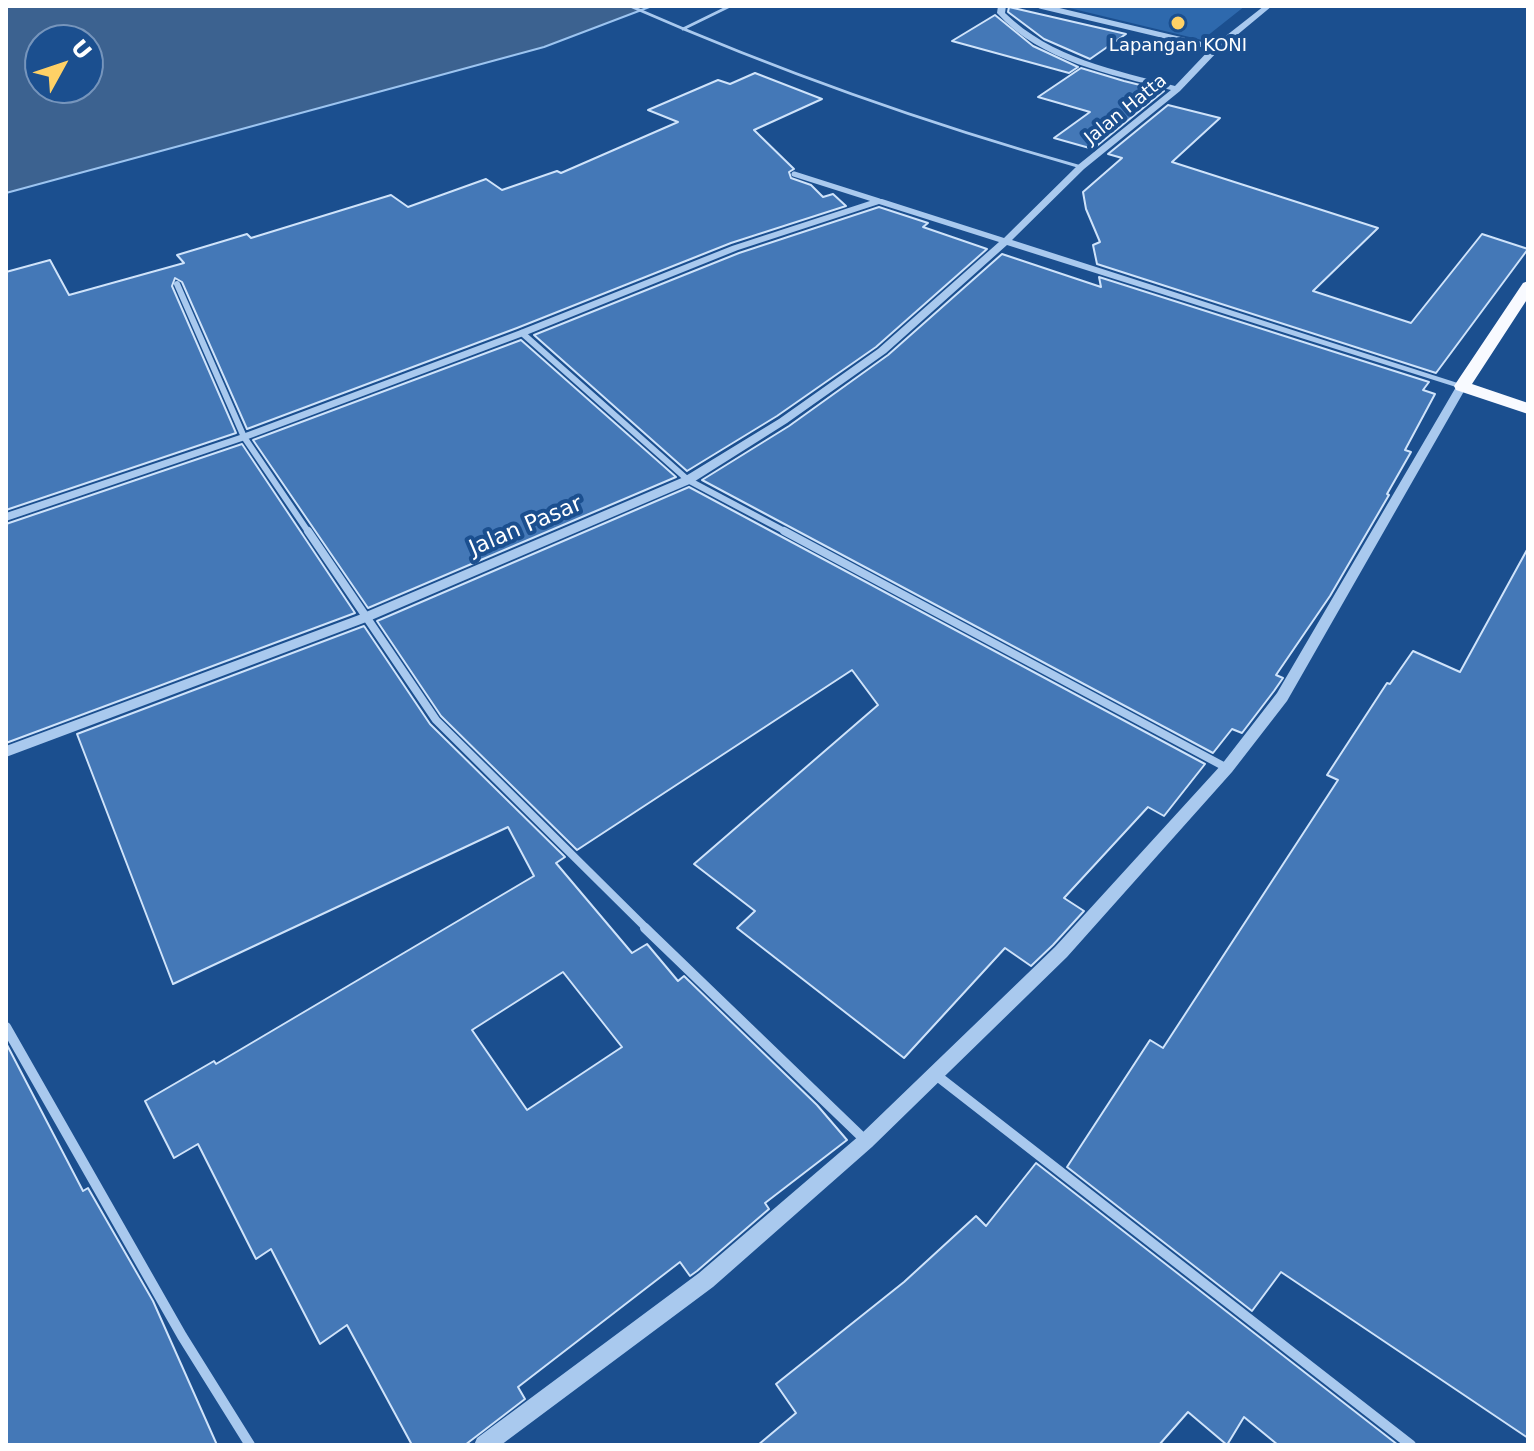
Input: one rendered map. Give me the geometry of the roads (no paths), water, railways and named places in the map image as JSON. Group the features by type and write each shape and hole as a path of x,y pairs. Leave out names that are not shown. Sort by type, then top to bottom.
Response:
{"highway":[{"path":"1528,286 1462,386 1528,409"}],"street":[{"path":"1002,6 1001,13 1010,25 1031,40 1072,58 1177,89"},
{"path":"1040,6 1216,48"},
{"name":"Jalan Hatta","path":"1006,241 1081,167 1177,89 1216,48 1268,6"},
{"path":"484,1445 706,1280 866,1141 1061,952 1227,768 1282,697 1462,386 794,174"},
{"path":"6,517 244,437 522,333 735,248 879,201"},
{"name":"Jalan Pasar","path":"6,752 364,618 688,480 783,421 882,351 1006,241"},
{"path":"177,284 244,437 436,720 566,852 866,1141"},
{"path":"522,333 688,480 1227,768"},
{"path":"6,1027 182,1336 250,1445"},
{"path":"936,1075 1411,1445"}],"lane":[{"path":"630,6 683,29 957,132 1081,167"},
{"path":"683,29 730,6"}],"place":[{"name":"Lapangan KONI","path":"1178,23"}]}
